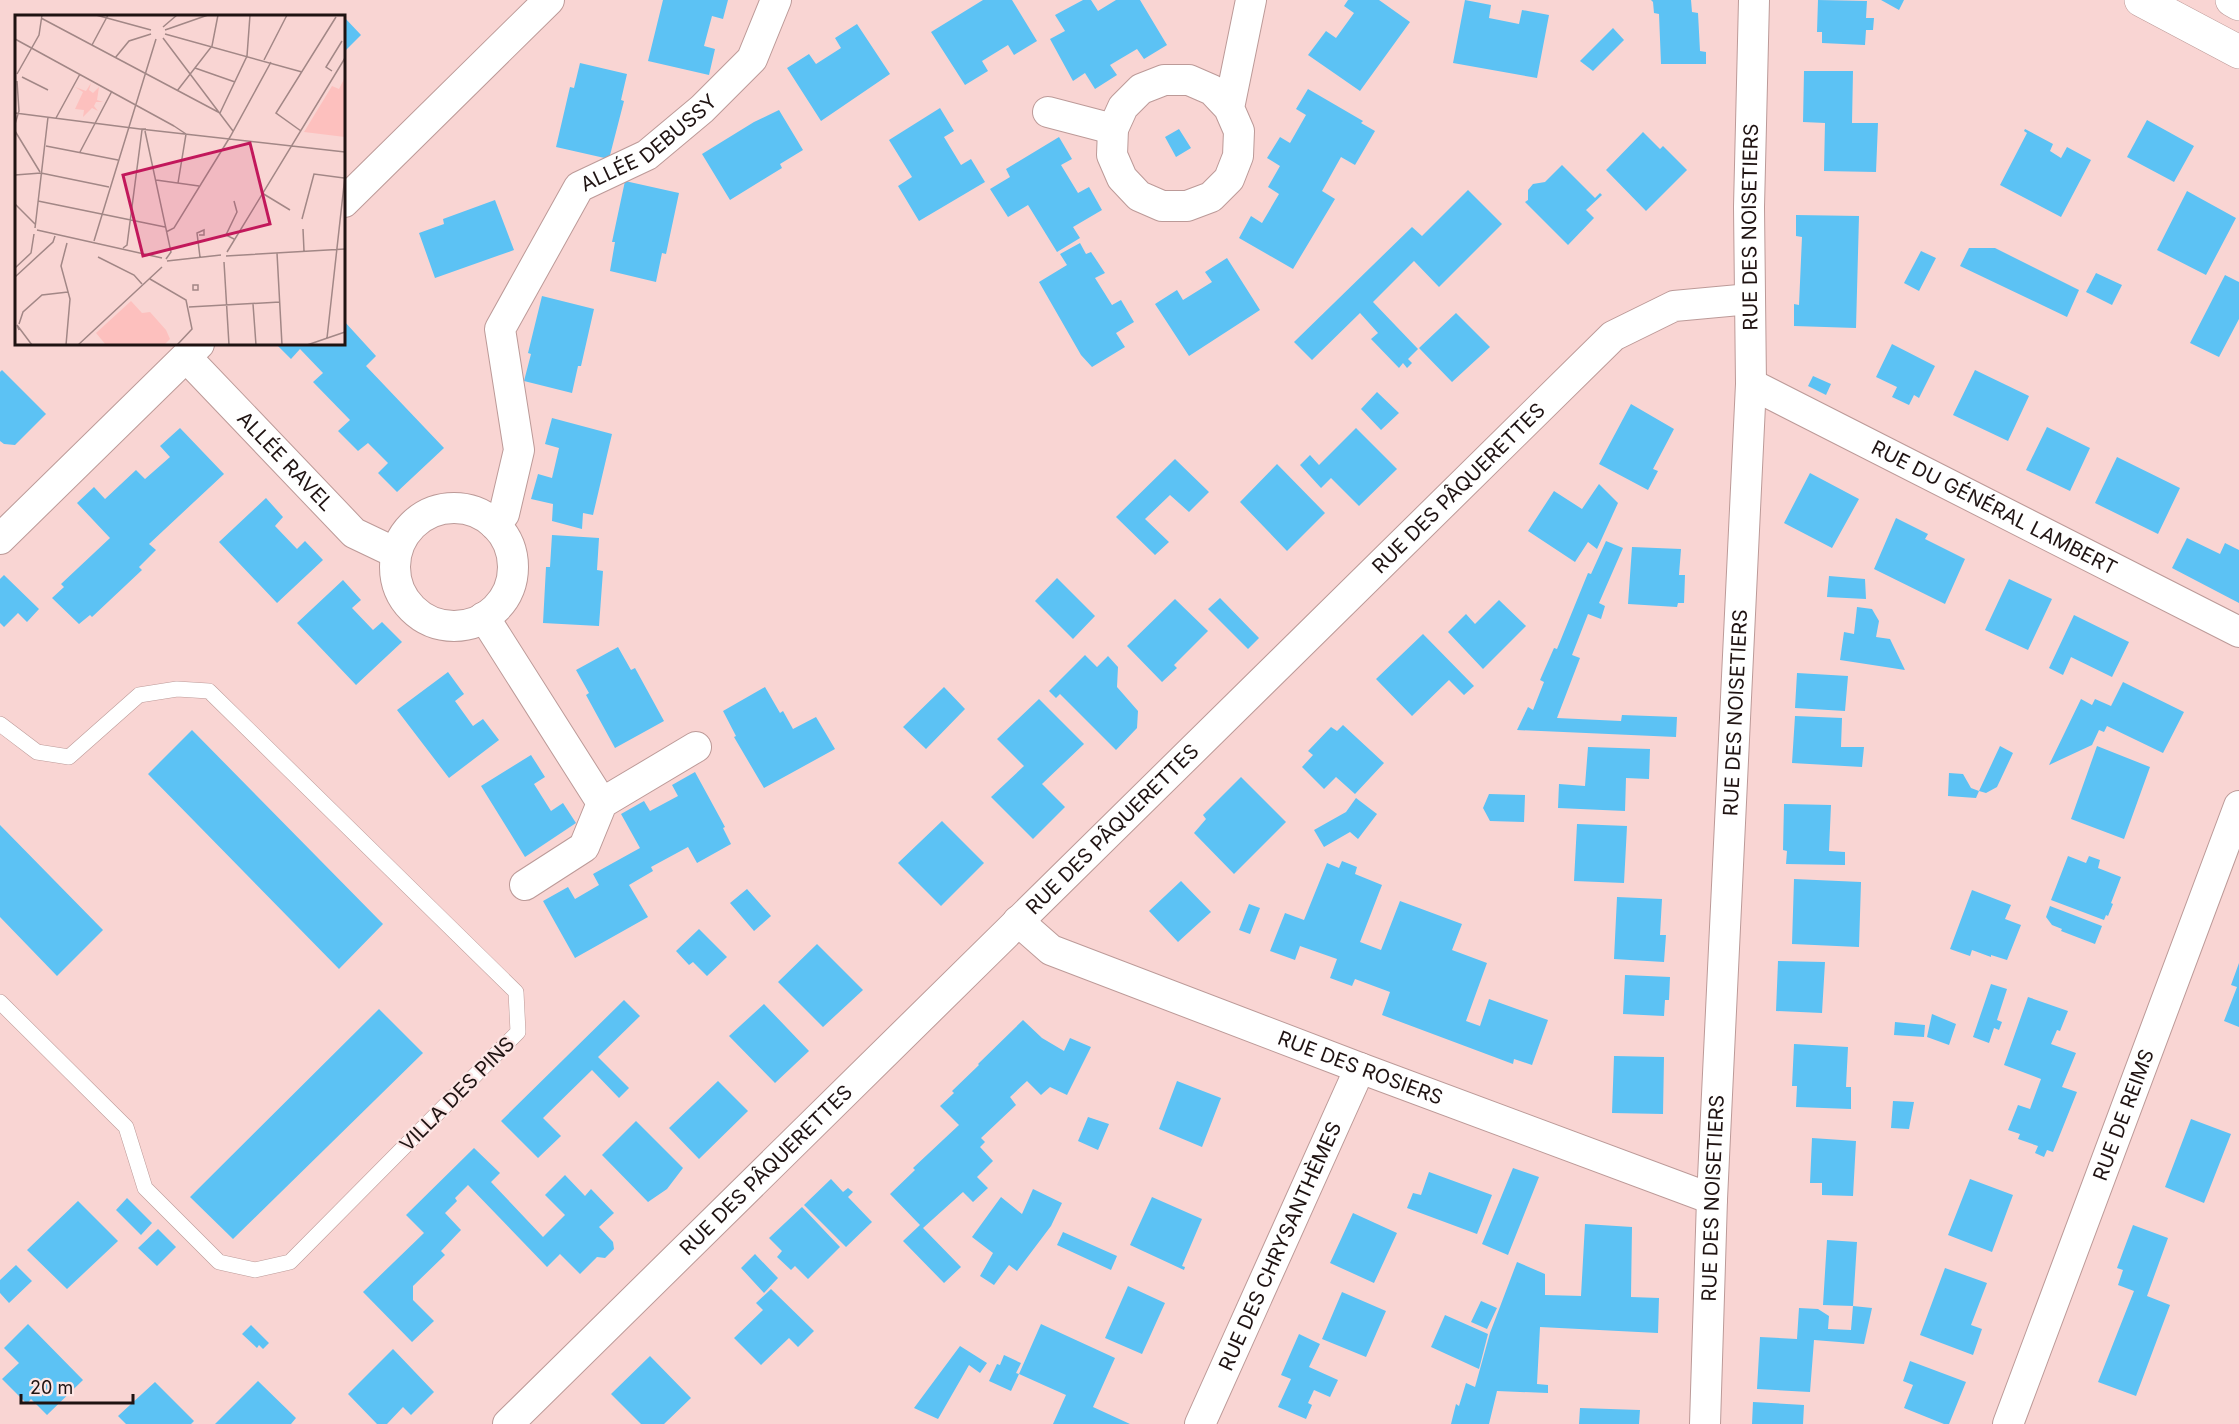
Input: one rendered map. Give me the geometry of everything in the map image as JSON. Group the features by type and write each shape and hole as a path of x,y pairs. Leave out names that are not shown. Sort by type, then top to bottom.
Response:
{"main road":[{"path":"2141,0 2239,52"},
{"path":"2232,0 2239,4"}],"street":[{"path":"345,201 549,0"},
{"name":"ALLÉE DEBUSSY","path":"495,525 504,514 519,450 500,329 579,187 647,155 702,109 752,59 776,0"},
{"path":"1229,108 1251,0"},
{"name":"RUE DES NOISETIERS","path":"1705,1424 1712,1199 1751,384 1749,207 1754,0"},
{"path":"1164,80 1189,80 1212,90 1229,108 1239,131 1238,156 1229,179 1211,196 1187,206 1162,206 1139,196 1122,178 1112,154 1113,129 1122,107 1141,89 1164,80"},
{"path":"1047,112 1113,129"},
{"name":"RUE DES PÂQUERETTES","path":"508,1424 1613,336 1674,306 1750,299"},
{"path":"0,538 193,350"},
{"name":"ALLÉE RAVEL","path":"193,350 354,533 396,553"},
{"name":"RUE DU GÉNÉRAL LAMBERT","path":"1751,384 2239,632"},
{"path":"445,508 468,509 489,519 495,525 504,536 512,558 511,581 501,602 484,617 462,626 439,624 418,615 403,597 395,576 396,553 406,532 423,516 445,508"},
{"path":"484,617 602,803"},
{"path":"525,885 584,847 602,803 696,747"},
{"name":"RUE DE REIMS","path":"2008,1424 2239,806"},
{"name":"RUE DES ROSIERS","path":"1018,921 1051,950 1712,1199"},
{"name":"RUE DES CHRYSANTHÈMES","path":"1200,1424 1360,1068"}],"lane":[{"name":"VILLA DES PINS","path":"0,724 37,752 69,757 139,695 177,689 209,691 516,992 518,1032 290,1262 255,1270 219,1262 145,1188 126,1127 0,1002"}],"building":[{"path":"663,0 728,0 723,19 712,16 704,46 715,49 709,75 648,61"},
{"path":"983,0 1012,0 1037,41 1014,55 1008,45 982,61 988,71 965,85 931,32"},
{"path":"1083,0 1091,0 1098,11 1116,0 1140,0 1167,45 1144,59 1137,49 1110,65 1117,75 1095,89 1085,73 1073,81 1050,39 1065,31 1055,15"},
{"path":"1348,0 1379,0 1410,22 1360,91 1308,55 1326,31 1336,38 1354,13 1344,6"},
{"path":"1465,0 1491,5 1489,18 1519,24 1522,10 1549,15 1537,78 1453,63"},
{"path":"1651,0 1691,0 1692,12 1698,13 1700,51 1706,52 1706,64 1661,64 1659,14 1654,13"},
{"path":"1818,0 1867,1 1866,18 1874,18 1873,30 1866,30 1865,45 1822,43 1822,32 1817,32"},
{"path":"1881,0 1904,0 1899,10"},
{"path":"345,18 361,35 345,51"},
{"path":"857,24 890,74 821,121 787,68 809,54 816,64 841,48 835,38"},
{"path":"1613,28 1624,40 1593,71 1580,61"},
{"path":"580,63 627,74 621,100 624,101 609,159 556,147 570,87 574,88"},
{"path":"1804,71 1853,71 1852,123 1878,123 1876,172 1824,171 1825,123 1803,122"},
{"path":"1308,89 1363,121 1361,123 1375,131 1355,165 1341,157 1322,191 1335,199 1293,269 1239,238 1251,216 1262,223 1279,194 1268,187 1280,166 1267,158 1280,137 1290,143 1306,115 1296,109"},
{"path":"940,108 954,131 944,137 961,165 971,159 985,182 919,221 898,186 912,177 889,140"},
{"path":"779,110 803,150 780,164 782,168 730,200 702,154 754,122"},
{"path":"2147,120 2194,146 2174,182 2127,157"},
{"path":"1179,129 1191,148 1176,157 1165,137"},
{"path":"2025,129 2053,144 2050,151 2061,158 2067,147 2091,160 2061,217 2000,185 2027,133"},
{"path":"1643,132 1660,149 1663,146 1687,170 1646,211 1606,170"},
{"path":"1059,137 1072,159 1061,165 1078,193 1089,187 1102,210 1073,227 1080,238 1057,252 1028,205 1008,217 990,189 1010,177 1006,169"},
{"path":"1562,165 1595,198 1600,193 1602,195 1586,210 1594,218 1568,245 1525,202 1528,200 1528,190 1533,184 1545,182"},
{"path":"625,181 679,193 666,254 662,253 656,282 610,271 615,242 612,242"},
{"path":"1468,190 1502,224 1439,287 1414,261 1373,302 1418,349 1408,359 1412,363 1407,368 1403,363 1399,368 1371,339 1378,333 1360,313 1312,360 1294,342 1412,227 1422,236"},
{"path":"2187,191 2236,218 2206,275 2157,250"},
{"path":"495,200 514,250 435,278 419,233 444,224 443,219"},
{"path":"1796,215 1859,216 1856,328 1794,326 1794,304 1799,305 1802,237 1796,236"},
{"path":"1080,243 1086,254 1091,252 1105,273 1095,278 1112,305 1121,300 1134,322 1116,333 1125,347 1092,367 1081,355 1039,282 1067,265 1060,254"},
{"path":"1969,248 1995,248 2079,290 2067,317 1960,266"},
{"path":"1921,251 1936,258 1919,291 1904,283"},
{"path":"1227,258 1260,310 1189,356 1155,304 1177,290 1183,300 1212,282 1205,272"},
{"path":"2096,273 2122,285 2112,305 2086,292"},
{"path":"2225,275 2239,282 2239,319 2219,357 2190,343"},
{"path":"542,296 594,309 581,366 578,366 572,393 524,381 531,354 528,353"},
{"path":"1456,313 1490,347 1452,382 1419,348"},
{"path":"345,322 376,356 366,366 444,448 397,492 378,473 388,463 368,443 358,451 338,431 350,420 313,382 323,373 300,349 291,359 277,345 345,345"},
{"path":"1892,344 1935,366 1919,398 1914,395 1909,405 1892,397 1897,387 1876,377"},
{"path":"2,370 46,414 15,445 4,444 0,441 0,372"},
{"path":"1975,370 2029,396 2008,441 1953,415"},
{"path":"1813,376 1831,384 1826,395 1808,386"},
{"path":"1377,392 1399,413 1381,430 1361,409"},
{"path":"1631,404 1674,429 1653,469 1658,471 1648,490 1599,464"},
{"path":"552,418 612,434 593,515 583,513 582,529 552,521 553,504 531,499 538,474 552,478 559,448 545,444"},
{"path":"2047,427 2090,448 2070,491 2026,470"},
{"path":"180,428 224,474 149,544 156,550 139,567 142,570 92,617 90,615 79,624 52,598 64,587 61,584 110,538 77,503 94,487 105,499 136,470 145,479 170,457 160,446"},
{"path":"1356,428 1397,469 1359,506 1331,478 1321,488 1300,465 1310,455 1319,465"},
{"path":"2117,457 2180,488 2158,534 2095,503"},
{"path":"1175,459 1209,492 1189,512 1170,495 1145,519 1169,542 1155,555 1116,517"},
{"path":"1277,464 1325,513 1287,551 1240,502"},
{"path":"1810,473 1859,499 1832,548 1784,523"},
{"path":"1599,484 1618,503 1597,549 1588,542 1575,562 1528,531 1554,491 1582,509"},
{"path":"266,498 283,517 275,526 297,549 305,541 323,560 277,603 219,542"},
{"path":"1896,518 1928,534 1925,539 1965,559 1945,604 1874,569"},
{"path":"552,535 599,538 597,570 603,571 599,626 543,623 546,567 550,567"},
{"path":"2187,538 2220,554 2225,543 2239,550 2239,603 2172,568"},
{"path":"1606,541 1623,548 1599,603 1605,606 1601,619 1588,614 1572,655 1580,658 1557,718 1621,721 1622,715 1677,717 1676,737 1517,730 1528,707 1533,710 1544,682 1540,680 1554,648 1557,649 1588,573 1591,574"},
{"path":"1632,547 1681,549 1679,575 1685,575 1684,603 1678,603 1677,607 1628,604"},
{"path":"4,575 39,609 27,622 18,613 4,627 0,623 0,579"},
{"path":"1829,576 1865,579 1866,599 1827,597"},
{"path":"1057,578 1095,616 1073,639 1035,601"},
{"path":"2009,579 2052,599 2028,650 1985,630"},
{"path":"343,580 361,600 352,608 373,630 382,622 402,642 356,685 297,623"},
{"path":"1220,598 1259,638 1248,649 1208,609"},
{"path":"1175,599 1208,631 1174,665 1177,668 1162,682 1127,646"},
{"path":"1499,600 1526,626 1483,669 1448,632 1466,614 1475,624"},
{"path":"1857,607 1872,609 1879,621 1876,637 1890,639 1905,670 1840,660 1844,632 1854,634"},
{"path":"2074,615 2129,642 2112,677 2071,657 2063,675 2049,668"},
{"path":"1423,634 1474,686 1464,695 1449,680 1412,716 1376,679"},
{"path":"618,647 631,670 635,668 664,721 615,748 586,695 589,693 576,670"},
{"path":"1085,655 1097,667 1108,656 1118,667 1117,687 1138,711 1137,728 1116,750 1060,694 1056,698 1049,691"},
{"path":"448,672 464,694 455,701 473,726 483,719 499,740 449,778 397,710"},
{"path":"1797,673 1848,676 1845,711 1795,708"},
{"path":"2123,682 2184,712 2163,753 2107,726 2104,732 2099,730 2092,745 2049,765 2081,699 2092,705 2095,699 2111,706"},
{"path":"765,687 780,713 783,711 793,729 816,717 835,749 764,788 734,737 736,736 723,711"},
{"path":"944,687 965,709 926,749 903,727"},
{"path":"1039,699 1084,744 1042,784 1065,807 1033,839 991,797 1024,766 997,739"},
{"path":"1795,716 1842,718 1841,747 1864,747 1862,767 1792,763"},
{"path":"1343,725 1384,763 1355,794 1336,777 1324,789 1302,767 1313,755 1308,751 1331,727 1337,731"},
{"path":"192,730 383,924 339,969 148,774"},
{"path":"2000,746 2013,753 1997,787 1986,793 1979,791"},
{"path":"2097,746 2150,767 2124,839 2071,819"},
{"path":"1588,747 1650,749 1649,779 1626,778 1625,811 1558,808 1559,784 1585,786"},
{"path":"531,755 545,777 534,784 551,811 563,803 576,823 525,857 481,786"},
{"path":"695,772 725,827 723,828 731,844 697,863 688,847 651,867 653,871 629,885 648,917 575,958 543,901 568,887 575,899 599,885 593,874 640,848 621,814 644,801 650,811 678,796 672,785"},
{"path":"1949,773 1963,774 1971,788 1979,791 1976,798 1948,796"},
{"path":"1241,777 1286,822 1234,874 1194,833 1206,819 1203,815"},
{"path":"1489,794 1525,795 1524,822 1490,821 1483,808"},
{"path":"1356,798 1377,814 1358,839 1350,832 1324,847 1314,830 1346,812"},
{"path":"1784,804 1831,805 1829,851 1845,852 1845,865 1786,864 1787,851 1783,850"},
{"path":"942,821 984,863 941,906 898,863"},
{"path":"1577,824 1627,826 1624,883 1574,881"},
{"path":"0,825 103,930 57,976 0,917"},
{"path":"2068,856 2086,863 2089,856 2100,860 2098,868 2121,877 2111,903 2113,904 2104,920 2051,900"},
{"path":"1342,861 1357,867 1355,874 1382,885 1360,942 1381,950 1400,901 1462,924 1452,950 1487,963 1466,1021 1480,1026 1489,999 1548,1020 1532,1065 1514,1059 1513,1064 1382,1015 1390,992 1355,979 1352,986 1330,978 1337,959 1300,946 1295,960 1270,951 1285,913 1304,920 1327,863 1339,868"},
{"path":"1794,879 1861,882 1859,947 1792,944"},
{"path":"1181,881 1211,912 1178,942 1149,911"},
{"path":"747,889 771,916 754,931 730,903"},
{"path":"1972,890 2011,905 2005,919 2021,925 2007,960 1972,950 1970,956 1950,949"},
{"path":"1617,897 1662,899 1660,935 1666,935 1664,962 1614,959"},
{"path":"1249,904 1260,908 1250,934 1239,930"},
{"path":"2050,906 2102,926 2095,944 2061,931 2062,929 2052,925 2046,917"},
{"path":"699,929 727,957 707,976 693,962 689,965 676,951"},
{"path":"817,944 863,990 823,1027 778,982"},
{"path":"1778,961 1825,962 1822,1013 1776,1011"},
{"path":"2239,963 2239,1027 2224,1021 2237,987 2231,985"},
{"path":"1625,975 1670,977 1669,1000 1665,1000 1664,1016 1623,1014"},
{"path":"1991,984 2007,989 1997,1020 2002,1022 1999,1030 1994,1028 1989,1043 1973,1037"},
{"path":"2028,997 2068,1011 2060,1031 2057,1030 2051,1044 2076,1053 2062,1087 2077,1092 2053,1152 2047,1150 2044,1157 2035,1153 2038,1146 2018,1139 2020,1134 2008,1130 2018,1105 2030,1109 2041,1079 2004,1065"},
{"path":"624,1000 640,1016 598,1057 629,1088 619,1098 592,1070 543,1118 561,1136 538,1158 501,1121"},
{"path":"764,1004 809,1051 775,1083 729,1036"},
{"path":"379,1009 423,1053 233,1239 190,1197"},
{"path":"1932,1014 1956,1024 1949,1045 1927,1037"},
{"path":"1023,1020 1042,1038 1064,1051 1070,1038 1091,1047 1067,1095 1050,1087 1041,1095 1027,1081 1010,1097 1016,1105 981,1138 985,1142 980,1147 993,1161 977,1177 988,1188 973,1202 963,1192 923,1228 961,1267 944,1283 903,1241 920,1225 890,1194 915,1170 913,1168 959,1125 940,1106 978,1064"},
{"path":"1895,1022 1925,1025 1924,1037 1894,1035"},
{"path":"1794,1044 1848,1047 1846,1087 1851,1087 1851,1109 1796,1107 1797,1086 1792,1086"},
{"path":"1614,1056 1664,1057 1663,1114 1612,1113"},
{"path":"718,1081 748,1111 699,1159 669,1128"},
{"path":"1177,1081 1221,1098 1202,1147 1159,1129"},
{"path":"1893,1101 1914,1102 1909,1129 1891,1128"},
{"path":"1088,1117 1109,1124 1098,1150 1078,1141"},
{"path":"2191,1119 2231,1134 2204,1203 2165,1187"},
{"path":"636,1121 683,1168 667,1189 648,1202 602,1155"},
{"path":"1812,1138 1856,1141 1853,1196 1822,1195 1822,1183 1810,1183"},
{"path":"474,1148 500,1173 491,1182 543,1237 565,1215 545,1195 565,1175 585,1196 591,1189 614,1213 599,1227 613,1242 614,1249 605,1258 597,1257 580,1274 560,1254 547,1267 468,1185 445,1213 461,1230 441,1251 445,1255 413,1286 413,1300 434,1321 412,1342 363,1292 424,1233 406,1215"},
{"path":"1513,1168 1539,1177 1508,1255 1482,1244"},
{"path":"1429,1172 1492,1195 1477,1234 1407,1208 1413,1193 1421,1195"},
{"path":"831,1179 843,1192 848,1188 853,1192 848,1197 872,1222 846,1247 804,1205"},
{"path":"1970,1179 2013,1195 1992,1252 1948,1235"},
{"path":"1033,1189 1062,1203 1051,1226 1017,1271 1009,1265 994,1285 980,1276 993,1253 972,1237 1001,1197 1022,1214"},
{"path":"1152,1197 1202,1219 1182,1266 1185,1267 1184,1270 1130,1245"},
{"path":"127,1198 152,1223 141,1235 116,1210"},
{"path":"78,1201 118,1241 67,1289 27,1250"},
{"path":"802,1207 840,1247 808,1279 795,1266 791,1270 777,1257 782,1251 769,1238"},
{"path":"1353,1213 1397,1233 1374,1283 1330,1263"},
{"path":"1585,1224 1632,1227 1631,1297 1659,1298 1658,1333 1540,1327 1537,1384 1548,1385 1548,1393 1497,1391 1489,1424 1451,1424 1456,1404 1459,1406 1466,1383 1475,1387 1490,1333 1517,1262 1545,1274 1545,1295 1581,1296"},
{"path":"2133,1225 2168,1238 2147,1296 2170,1305 2136,1396 2098,1382 2134,1291 2118,1285 2123,1270 2117,1268"},
{"path":"158,1229 176,1247 157,1266 138,1248"},
{"path":"1063,1232 1117,1256 1111,1270 1057,1245"},
{"path":"1827,1240 1857,1242 1853,1306 1823,1305"},
{"path":"755,1254 778,1278 764,1293 741,1268"},
{"path":"16,1265 32,1281 9,1303 0,1293 0,1280"},
{"path":"1945,1268 1987,1283 1971,1325 1982,1329 1973,1355 1920,1335"},
{"path":"1128,1286 1165,1303 1142,1354 1105,1338"},
{"path":"771,1289 814,1331 798,1347 789,1338 761,1365 734,1338 763,1310 756,1303"},
{"path":"1342,1292 1386,1311 1366,1357 1322,1339"},
{"path":"1481,1301 1497,1308 1487,1329 1471,1322"},
{"path":"1853,1306 1872,1308 1864,1344 1814,1340 1810,1392 1757,1389 1760,1337 1797,1339 1799,1308 1818,1309 1829,1316 1828,1329 1851,1330"},
{"path":"1445,1315 1488,1334 1479,1369 1431,1347"},
{"path":"28,1324 83,1380 47,1415 31,1399 27,1404 2,1379 19,1363 4,1348"},
{"path":"1041,1324 1115,1358 1093,1407 1130,1424 1053,1424 1066,1395 1019,1374"},
{"path":"251,1325 269,1343 263,1349 259,1345 257,1348 242,1334"},
{"path":"1299,1334 1320,1344 1309,1367 1338,1380 1330,1397 1314,1390 1308,1403 1312,1405 1306,1419 1278,1407 1291,1379 1281,1375"},
{"path":"960,1346 987,1363 980,1373 969,1365 938,1419 914,1408"},
{"path":"393,1349 434,1392 411,1415 403,1407 387,1424 377,1424 348,1394"},
{"path":"1004,1355 1021,1363 1016,1373 1019,1374 1011,1391 989,1381"},
{"path":"650,1356 691,1398 664,1424 641,1424 611,1394"},
{"path":"1910,1361 1966,1382 1949,1424 1904,1408 1913,1385 1903,1381"},
{"path":"258,1381 296,1418 291,1424 215,1424"},
{"path":"155,1382 194,1421 191,1424 126,1424 118,1416"},
{"path":"1753,1402 1804,1405 1803,1424 1752,1424"},
{"path":"1580,1408 1640,1410 1639,1424 1579,1424"}]}
